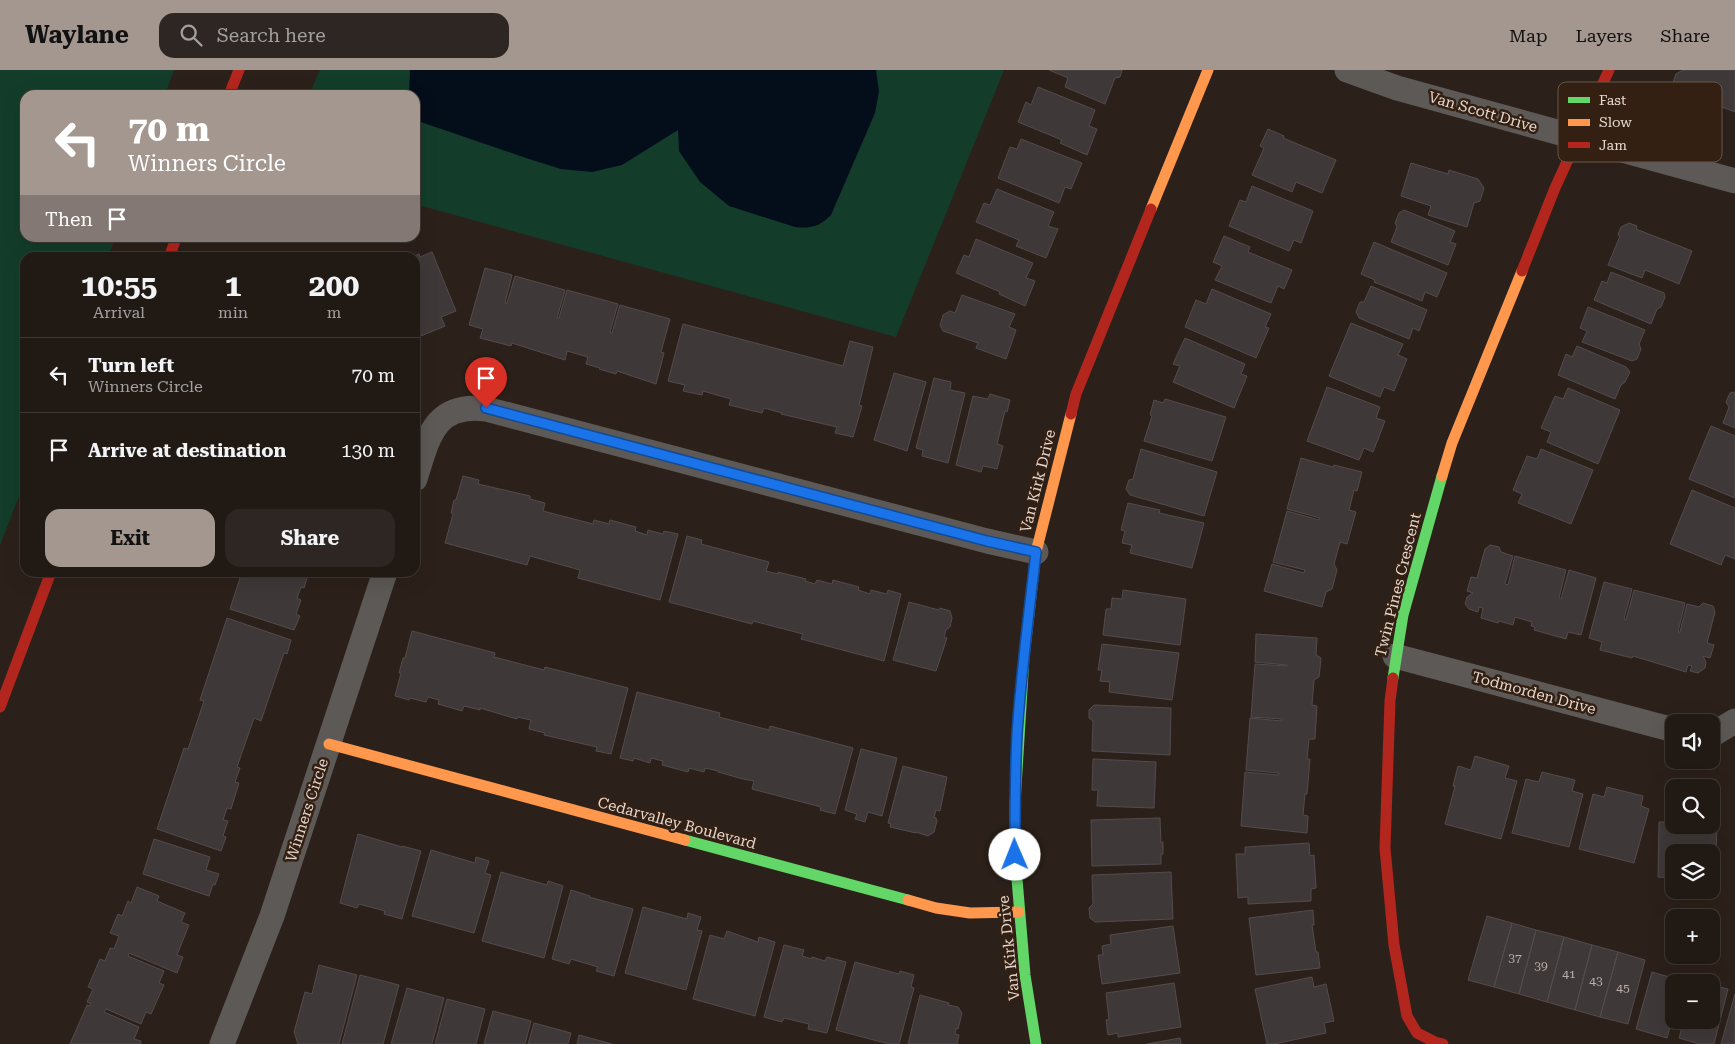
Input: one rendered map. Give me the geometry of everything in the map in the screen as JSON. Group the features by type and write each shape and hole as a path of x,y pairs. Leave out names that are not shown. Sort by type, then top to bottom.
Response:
{"street":[{"path":"231,90 239,70"},
{"name":"Van Kirk Drive","path":"1036,1044 1025,975 1015,847 1017,735 1036,552 1076,394 1113,298 1208,70"},
{"name":"Van Scott Drive","path":"1348,70 1396,88 1558,133"},
{"name":"Twin Pines Crescent","path":"1604,82 1609,70"},
{"name":"Twin Pines Crescent","path":"1443,1044 1435,1042 1417,1032 1407,1016 1394,944 1385,848 1388,731 1395,656 1420,553 1452,443 1555,188 1568,162"},
{"name":"Van Scott Drive","path":"1664,162 1735,181"},
{"path":"420,464 431,432 440,420 460,408 486,408 977,539 1036,552"},
{"path":"0,707 48,577"},
{"name":"Winners Circle","path":"222,1044 272,916 383,577"},
{"name":"Todmorden Drive","path":"1395,656 1665,728"},
{"path":"1720,730 1735,720"},
{"name":"Cedarvalley Boulevard","path":"329,744 936,908 970,913 1019,912"}],"green space":[{"path":"0,70 174,70 167,90 20,90 20,242 114,242 110,252 20,252 20,494 0,545"},
{"path":"320,70 1004,70 896,337 420,205 420,90 311,90"}],"water":[{"path":"410,70 876,70 879,91 875,113 831,215 815,226 801,228 729,206 700,182 679,151 678,130 622,165 592,172 561,169 420,122 420,90 409,90"}],"building":[{"path":"1049,70 1122,70 1120,77 1115,78 1105,104 1065,87 1068,78"},
{"path":"1683,70 1735,70 1735,112 1722,107 1722,82 1673,82 1676,74"},
{"path":"1038,87 1095,110 1089,126 1097,129 1087,155 1060,143 1062,140 1018,122 1026,102 1031,105"},
{"path":"1268,129 1284,136 1283,138 1336,160 1322,193 1296,182 1292,192 1252,175 1264,148 1260,146"},
{"path":"1021,139 1082,163 1071,189 1065,187 1059,203 998,178 1010,147 1017,149"},
{"path":"1411,163 1448,174 1449,170 1478,179 1484,188 1480,201 1474,203 1467,227 1428,215 1431,206 1401,196"},
{"path":"1252,186 1313,211 1301,243 1294,240 1289,251 1229,226 1240,200 1246,202"},
{"path":"997,189 1054,212 1048,226 1058,229 1046,258 1016,246 1019,240 976,222 984,203 990,205"},
{"path":"1404,210 1455,231 1450,242 1456,244 1448,265 1391,242 1397,227 1395,223 1399,213"},
{"path":"1629,223 1637,226 1636,229 1692,251 1679,284 1645,270 1642,278 1608,265 1620,236 1618,235 1621,227"},
{"path":"1224,236 1250,247 1248,252 1292,270 1284,289 1278,286 1271,303 1215,280 1222,266 1213,262"},
{"path":"976,239 1033,263 1026,278 1035,281 1025,306 999,294 1000,292 956,273 964,255 969,257"},
{"path":"1374,242 1447,273 1437,297 1425,292 1422,301 1374,282 1375,280 1361,274"},
{"path":"432,252 456,311 441,317 445,326 420,336 420,257"},
{"path":"485,268 512,275 505,303 507,303 515,276 565,290 557,318 559,318 567,290 618,304 610,332 612,333 620,305 670,319 661,352 664,353 656,384 617,371 616,374 599,369 586,364 588,357 567,351 565,360 512,343 511,346 480,338 483,329 469,325"},
{"path":"1611,272 1664,293 1665,297 1661,307 1657,309 1651,324 1594,300 1602,281 1607,283"},
{"path":"1371,286 1427,310 1419,331 1413,328 1409,339 1359,318 1356,312 1360,302 1364,302"},
{"path":"1212,289 1271,314 1265,327 1269,328 1256,358 1185,327 1196,300 1206,304"},
{"path":"962,295 1015,314 1009,327 1016,330 1006,359 976,348 978,343 943,331 940,325 943,315 950,311 955,313"},
{"path":"1588,307 1645,330 1639,344 1641,349 1637,359 1632,361 1582,342 1587,331 1580,328"},
{"path":"1351,323 1403,344 1398,355 1407,359 1394,391 1384,387 1380,397 1329,376"},
{"path":"683,324 843,366 850,341 873,347 859,405 862,406 853,437 835,433 837,427 781,414 764,408 762,413 729,405 731,399 703,391 702,395 683,391 685,385 668,381"},
{"path":"1185,338 1245,364 1241,374 1247,376 1234,408 1173,382 1180,366 1173,364"},
{"path":"1577,346 1626,367 1630,372 1625,382 1621,385 1615,399 1558,375 1566,354 1572,357"},
{"path":"894,373 926,382 907,451 874,440"},
{"path":"934,378 951,382 950,390 965,393 948,463 922,456 923,450 916,448"},
{"path":"1327,387 1380,407 1376,418 1385,421 1373,452 1364,448 1359,460 1307,441"},
{"path":"1568,388 1620,410 1598,464 1547,442 1551,432 1541,428 1555,396 1563,399"},
{"path":"1735,392 1735,428 1723,423 1729,407 1726,402 1730,393"},
{"path":"990,394 1010,400 1007,412 1005,411 997,444 1003,446 997,469 983,466 981,472 956,465 973,396 988,399"},
{"path":"1165,399 1226,417 1212,461 1144,441 1152,416 1150,415 1154,400 1163,403"},
{"path":"1711,426 1735,436 1735,498 1689,479"},
{"path":"1141,449 1217,472 1204,516 1130,495 1126,489 1129,480 1133,479"},
{"path":"1541,449 1593,470 1571,524 1518,503 1522,494 1513,490 1527,456 1537,459"},
{"path":"1301,458 1333,467 1334,465 1362,472 1357,491 1354,490 1349,510 1356,512 1347,544 1340,542 1334,564 1337,570 1332,589 1326,592 1322,607 1264,591 1272,564 1304,573 1305,570 1273,562 1287,511 1319,520 1320,518 1287,509"},
{"path":"463,476 479,480 478,484 530,496 530,499 545,503 543,511 593,524 594,520 609,524 610,520 636,527 635,531 647,535 648,530 663,534 664,531 678,534 660,600 578,578 580,570 530,556 527,565 445,543 453,514 451,513 454,500 456,500"},
{"path":"1692,490 1735,508 1735,559 1725,555 1721,565 1670,544"},
{"path":"1128,503 1160,510 1159,513 1204,523 1192,568 1130,553 1132,545 1122,543 1125,531 1121,530"},
{"path":"687,536 702,540 701,544 769,562 766,571 806,579 805,581 815,584 817,580 832,584 833,580 859,587 858,590 870,594 871,590 887,594 888,590 901,594 884,661 801,639 803,634 753,621 752,624 669,602"},
{"path":"1490,545 1499,547 1501,552 1513,556 1505,584 1508,585 1515,556 1566,570 1559,598 1561,599 1569,570 1596,578 1581,635 1568,632 1566,639 1534,630 1535,627 1531,626 1532,622 1515,617 1513,625 1499,621 1498,623 1481,618 1483,608 1479,607 1478,612 1469,609 1465,604 1467,597 1473,593 1467,591 1471,577 1477,578 1485,549"},
{"path":"240,577 307,577 304,588 301,587 297,598 301,600 296,614 300,616 294,630 230,609"},
{"path":"1604,582 1632,589 1624,619 1626,620 1634,590 1685,603 1678,632 1680,632 1687,604 1699,607 1703,603 1713,606 1715,612 1707,643 1714,645 1710,658 1703,656 1706,662 1705,668 1698,673 1690,671 1692,666 1688,665 1686,672 1633,656 1632,658 1600,650 1602,642 1589,638"},
{"path":"1123,590 1186,599 1180,645 1103,635 1106,609 1111,609 1112,598 1122,599"},
{"path":"909,602 950,611 952,618 950,627 946,630 944,637 947,638 936,671 893,660"},
{"path":"227,618 291,640 287,654 284,653 261,721 254,718 237,767 240,768 235,782 239,783 231,809 227,808 223,820 228,821 223,836 226,837 221,851 157,829 184,748 188,749 204,701 200,700"},
{"path":"412,631 495,653 494,657 544,670 545,667 628,688 611,754 596,751 597,747 544,735 545,733 529,729 531,720 517,717 517,719 480,708 480,710 464,706 462,711 438,704 439,700 428,697 426,702 395,696 401,673 399,673"},
{"path":"1256,634 1317,638 1316,655 1321,658 1319,677 1314,680 1312,705 1317,706 1315,739 1309,739 1307,759 1310,759 1303,815 1308,816 1307,833 1241,826 1245,772 1278,775 1279,773 1246,770 1250,718 1282,721 1282,719 1251,717 1255,664 1287,666 1255,662"},
{"path":"1102,644 1179,653 1172,700 1109,692 1110,682 1100,681 1102,670 1098,670"},
{"path":"637,692 720,713 719,717 769,730 770,726 853,748 835,814 820,810 821,807 752,789 754,781 718,771 705,768 704,772 689,768 688,772 662,765 663,761 651,758 650,763 634,758 633,761 620,758"},
{"path":"1094,705 1171,708 1170,755 1092,751 1093,721 1089,718 1089,710"},
{"path":"861,749 897,758 882,816 868,812 865,822 855,819 857,814 845,810"},
{"path":"1475,756 1509,766 1505,778 1517,781 1501,839 1445,824 1458,766 1471,770"},
{"path":"1093,759 1156,762 1154,808 1097,806 1098,790 1092,790"},
{"path":"903,766 947,777 940,811 936,810 934,817 937,821 934,832 928,836 890,827 891,824 888,823"},
{"path":"1542,772 1575,780 1572,791 1583,794 1569,847 1512,833 1526,779 1539,782"},
{"path":"1607,787 1643,796 1641,806 1649,809 1634,863 1579,849 1593,794 1604,797"},
{"path":"1160,818 1161,843 1163,842 1161,864 1092,866 1091,820"},
{"path":"1659,822 1665,822 1665,834 1717,834 1716,844 1665,844 1665,877 1658,877"},
{"path":"358,834 421,851 402,919 384,914 385,911 359,904 357,908 340,903"},
{"path":"154,839 210,857 206,870 219,874 209,896 143,874"},
{"path":"1309,843 1310,856 1314,855 1316,888 1311,889 1311,901 1248,904 1248,897 1238,898 1236,854 1245,854 1245,847"},
{"path":"431,850 475,863 476,857 489,861 485,873 491,875 474,933 412,916"},
{"path":"501,872 547,885 548,881 563,886 544,958 482,941"},
{"path":"1171,872 1173,919 1095,922 1090,918 1089,908 1093,904 1092,875"},
{"path":"137,887 159,896 157,901 185,913 181,922 189,925 177,955 183,957 177,973 129,953 128,956 164,971 159,983 164,985 151,1014 146,1012 141,1024 106,1009 104,1012 139,1027 134,1039 141,1041 140,1044 70,1044 87,1005 90,1006 91,1004 87,1002 93,989 88,987 100,959 105,961 110,948 114,949 119,936 110,933 118,914 122,916 128,901 131,903"},
{"path":"571,890 633,909 614,976 596,971 598,967 571,959 569,964 552,959"},
{"path":"643,907 687,919 688,913 701,917 697,930 702,931 686,990 625,973"},
{"path":"1313,910 1314,925 1312,925 1320,968 1256,975 1249,918"},
{"path":"1487,916 1512,923 1494,987 1468,980"},
{"path":"1512,923 1536,930 1519,994 1494,987"},
{"path":"1173,926 1180,973 1102,984 1098,955 1103,955 1102,946 1111,944 1110,935"},
{"path":"1536,930 1564,937 1547,1002 1519,994"},
{"path":"727,931 758,942 759,937 775,942 755,1016 693,999 710,935 724,939"},
{"path":"1564,937 1592,945 1575,1010 1547,1002"},
{"path":"784,945 804,950 802,956 812,959 812,957 825,961 827,957 846,962 827,1033 808,1029 809,1024 784,1018 782,1022 764,1017"},
{"path":"1592,945 1618,952 1600,1017 1575,1010"},
{"path":"1618,952 1645,960 1628,1024 1600,1017"},
{"path":"855,962 899,974 900,971 914,975 911,987 914,988 899,1044 889,1044 836,1030"},
{"path":"319,965 357,975 339,1044 298,1044 294,1032 305,992 312,994"},
{"path":"1652,972 1665,976 1665,1029 1670,1029 1667,1038 1636,1029"},
{"path":"360,975 399,985 383,1044 342,1044"},
{"path":"1312,977 1314,987 1326,984 1334,1021 1324,1023 1326,1033 1267,1044 1255,989"},
{"path":"1174,983 1181,1027 1118,1037 1118,1033 1108,1035 1106,1020 1109,1019 1106,993"},
{"path":"1720,987 1728,989 1720,1020"},
{"path":"407,988 444,998 432,1044 391,1044"},
{"path":"1735,994 1735,1044 1721,1044"},
{"path":"920,995 958,1007 962,1013 955,1034 959,1035 957,1044 908,1044"},
{"path":"447,999 485,1009 476,1044 435,1044"},
{"path":"493,1011 531,1021 525,1044 484,1044"},
{"path":"534,1023 571,1033 568,1044 528,1044"},
{"path":"1682,1029 1718,1029 1714,1044 1699,1044 1679,1038"},
{"path":"579,1035 612,1044 577,1044"},
{"path":"1180,1038 1181,1044 1147,1044"}],"traffic: fast":[{"path":"1393,678 1403,615 1442,476"},
{"path":"1024,657 1015,803 1015,855 1025,975 1036,1044"},
{"path":"685,840 908,900"}],"traffic: slow":[{"path":"1151,209 1208,70"},
{"path":"1442,476 1452,443 1522,271"},
{"path":"1024,657 1036,552 1071,414"},
{"path":"329,744 685,840"},
{"path":"908,900 936,908 970,913 1019,912"}],"traffic: jam":[{"path":"231,90 239,70"},
{"path":"1604,82 1609,70"},
{"path":"1522,271 1567,162"},
{"path":"1071,414 1076,394 1151,209"},
{"path":"171,252 175,242"},
{"path":"0,707 49,577"},
{"path":"1393,678 1390,701 1385,848 1394,945 1407,1016 1417,1033 1443,1044"}],"route":[{"path":"486,408 987,541 1036,552 1017,735 1015,855"}]}
